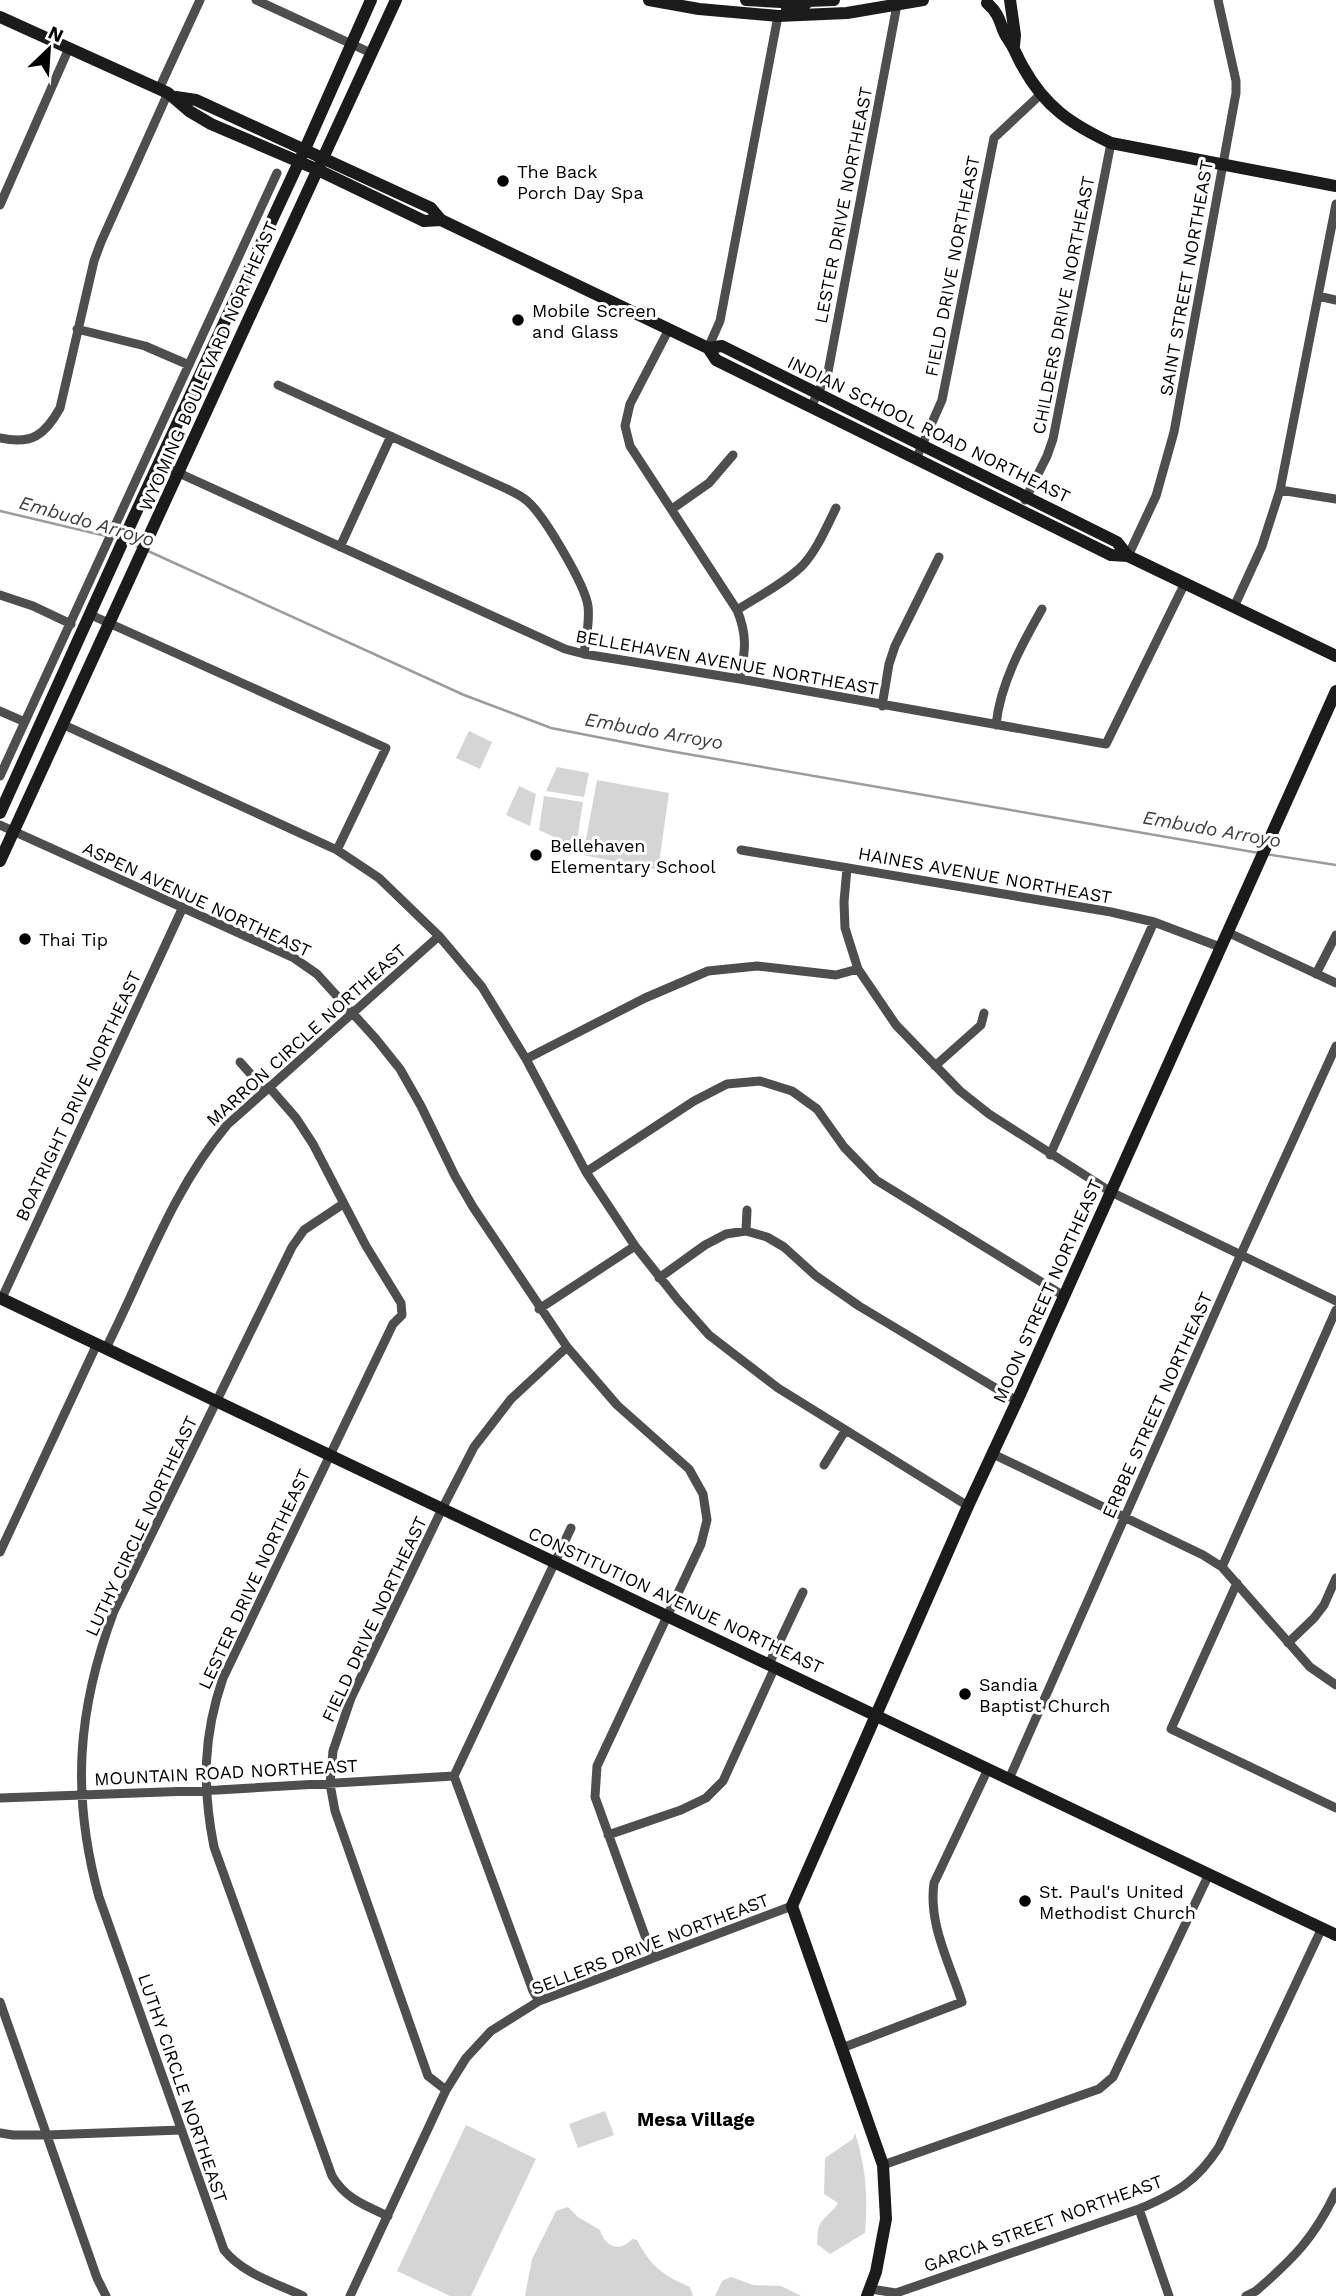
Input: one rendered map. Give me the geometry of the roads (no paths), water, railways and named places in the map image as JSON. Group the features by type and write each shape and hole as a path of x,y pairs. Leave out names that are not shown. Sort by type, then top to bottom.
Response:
{"street":[{"path":"0,438 24,441 41,434 52,423 60,408 77,329 101,242 168,93 200,0"},
{"path":"256,0 371,53"},
{"name":"WYOMING BOULEVARD NORTHEAST","path":"0,813 117,554 125,520 159,464 371,0"},
{"name":"WYOMING BOULEVARD NORTHEAST","path":"0,861 396,0"},
{"path":"649,0 778,16 820,15 923,0"},
{"path":"746,0 834,0"},
{"path":"820,15 830,9 873,0"},
{"path":"984,1 998,4 1005,0"},
{"path":"1010,0 1016,35 1014,46"},
{"name":"SAINT STREET NORTHEAST","path":"1128,556 1156,496 1167,464 1236,93 1236,80 1218,0"},
{"path":"984,1 998,15 1006,37 1014,46 1022,66 1041,94 1063,116 1086,131 1111,143 1336,186"},
{"path":"714,10 726,5 800,8 808,2"},
{"name":"LESTER DRIVE NORTHEAST","path":"811,407 828,372 897,5"},
{"path":"708,348 720,321 778,16"},
{"name":"INDIAN SCHOOL ROAD NORTHEAST","path":"0,17 168,93 196,100 430,208 441,220 708,348 716,360 811,407 1111,555 1128,556 1336,656"},
{"path":"0,205 69,48"},
{"name":"INDIAN SCHOOL ROAD NORTHEAST","path":"168,93 189,111 211,124 316,169 424,221 441,220"},
{"name":"FIELD DRIVE NORTHEAST","path":"916,458 942,400 994,138 1041,94"},
{"name":"CHILDERS DRIVE NORTHEAST","path":"1021,510 1047,456 1062,403 1086,264 1111,143"},
{"path":"0,776 104,552 125,520 189,365 277,173"},
{"path":"1234,607 1262,546 1280,490 1336,204"},
{"path":"1318,296 1336,300"},
{"path":"77,329 145,346 189,365"},
{"path":"669,329 630,404 625,426 630,446 737,610 744,626 746,645 740,680"},
{"name":"INDIAN SCHOOL ROAD NORTHEAST","path":"708,348 722,346 818,393 1117,542 1128,556"},
{"path":"278,385 527,500 563,552 583,587 589,620 584,654"},
{"path":"340,547 391,436"},
{"path":"672,509 709,483 733,455"},
{"name":"BELLEHAVEN AVENUE NORTHEAST","path":"159,464 548,642 584,654 1106,744 1185,583"},
{"path":"1280,490 1336,499"},
{"path":"737,610 778,585 802,565 817,546 836,508"},
{"path":"882,706 895,646 939,558"},
{"path":"0,595 33,606 71,624"},
{"path":"996,725 998,703 1006,682 1042,609"},
{"path":"90,615 386,748 337,850"},
{"name":"MOON STREET NORTHEAST","path":"792,1906 968,1506 1336,691"},
{"path":"0,711 25,722"},
{"path":"64,725 337,850 379,878 439,936 482,987 526,1059 586,1172 635,1246 701,1327 778,1388 968,1506"},
{"name":"ASPEN AVENUE NORTHEAST","path":"0,825 294,958 317,974 353,1013 400,1069 467,1197 567,1348 617,1405 689,1469 703,1494 707,1520 701,1544 667,1616"},
{"name":"HAINES AVENUE NORTHEAST","path":"741,850 1111,912 1154,922 1220,947"},
{"path":"847,868 845,928 858,969 896,1025 935,1066 989,1114 1111,1192 1336,1301"},
{"name":"BOATRIGHT DRIVE NORTHEAST","path":"1,1298 183,907"},
{"path":"1050,1155 1154,922"},
{"path":"1227,932 1336,983"},
{"path":"1316,974 1336,935"},
{"name":"MARRON CIRCLE NORTHEAST","path":"0,1552 184,1184 207,1148 226,1125 439,936"},
{"path":"526,1059 645,998 708,971 757,966 836,975 858,969"},
{"path":"935,1066 981,1025 984,1013"},
{"name":"ERBBE STREET NORTHEAST","path":"1009,1779 1336,1046"},
{"name":"LESTER DRIVE NORTHEAST","path":"240,1062 296,1118 401,1303 402,1315 393,1324 223,1678 210,1723 205,1766 214,1847 332,2176 340,2189 355,2201 388,2216"},
{"path":"586,1172 694,1101 727,1084 760,1081 792,1091 817,1109 844,1147 877,1180 1064,1296"},
{"name":"LUTHY CIRCLE NORTHEAST","path":"303,2296 243,2267 232,2260 224,2250 99,1897 89,1860 82,1795 83,1730 88,1696 114,1611 292,1247 304,1230 343,1204"},
{"path":"746,1231 747,1210"},
{"path":"659,1278 705,1245 726,1234 746,1231 767,1237 784,1247 816,1276 859,1306 1017,1401"},
{"path":"539,1309 635,1246"},
{"name":"CONSTITUTION AVENUE NORTHEAST","path":"1,1298 1336,1935"},
{"path":"1222,1567 1336,1310"},
{"name":"FIELD DRIVE NORTHEAST","path":"446,2091 428,2076 343,1836 330,1784 333,1751 351,1698 474,1447 511,1399 567,1348"},
{"path":"824,1465 845,1431"},
{"path":"993,1454 1203,1555 1222,1567 1310,1667 1336,1685"},
{"path":"539,2001 454,1776 571,1528"},
{"path":"1288,1643 1324,1605 1336,1578"},
{"path":"1237,1583 1171,1729 1336,1808"},
{"path":"608,1835 681,1811 706,1798 723,1781 803,1592"},
{"path":"653,1958 595,1797 597,1766 667,1616"},
{"path":"842,2048 962,2002 933,1917 932,1900 934,1883 988,1769"},
{"name":"MOUNTAIN ROAD NORTHEAST","path":"0,1798 454,1776"},
{"path":"883,2165 1107,2084 1113,2077 1209,1874"},
{"path":"792,1906 883,2165 886,2219 876,2272 869,2293"},
{"name":"SELLERS DRIVE NORTHEAST","path":"350,2296 446,2091 466,2059 491,2031 539,2001 792,1906"},
{"name":"GARCIA STREET NORTHEAST","path":"869,2293 896,2293 1139,2209 1165,2198 1189,2183 1212,2157 1322,1928"},
{"path":"0,2003 97,2278 106,2296"},
{"path":"0,2133 47,2135 181,2130"},
{"path":"1246,2296 1256,2291 1305,2245 1324,2217 1336,2192"},
{"path":"1139,2209 1169,2296"}],"waterway":[{"name":"Embudo Arroyo","path":"0,511 106,536"},
{"name":"Embudo Arroyo","path":"125,543 139,547"},
{"name":"Embudo Arroyo","path":"148,551 464,695 551,728 1259,853"},
{"name":"Embudo Arroyo","path":"1265,854 1336,865"}],"place":[{"name":"The Back Porch Day Spa","path":"503,181"},
{"name":"Mobile Screen and Glass","path":"518,320"},
{"name":"Bellehaven Elementary School","path":"536,855"},
{"name":"Thai Tip","path":"25,939"},
{"name":"Sandia Baptist Church","path":"965,1694"},
{"name":"St. Paul's United Methodist Church","path":"1025,1901"}],"district":[{"name":"Mesa Village","path":"696,2119"}]}
